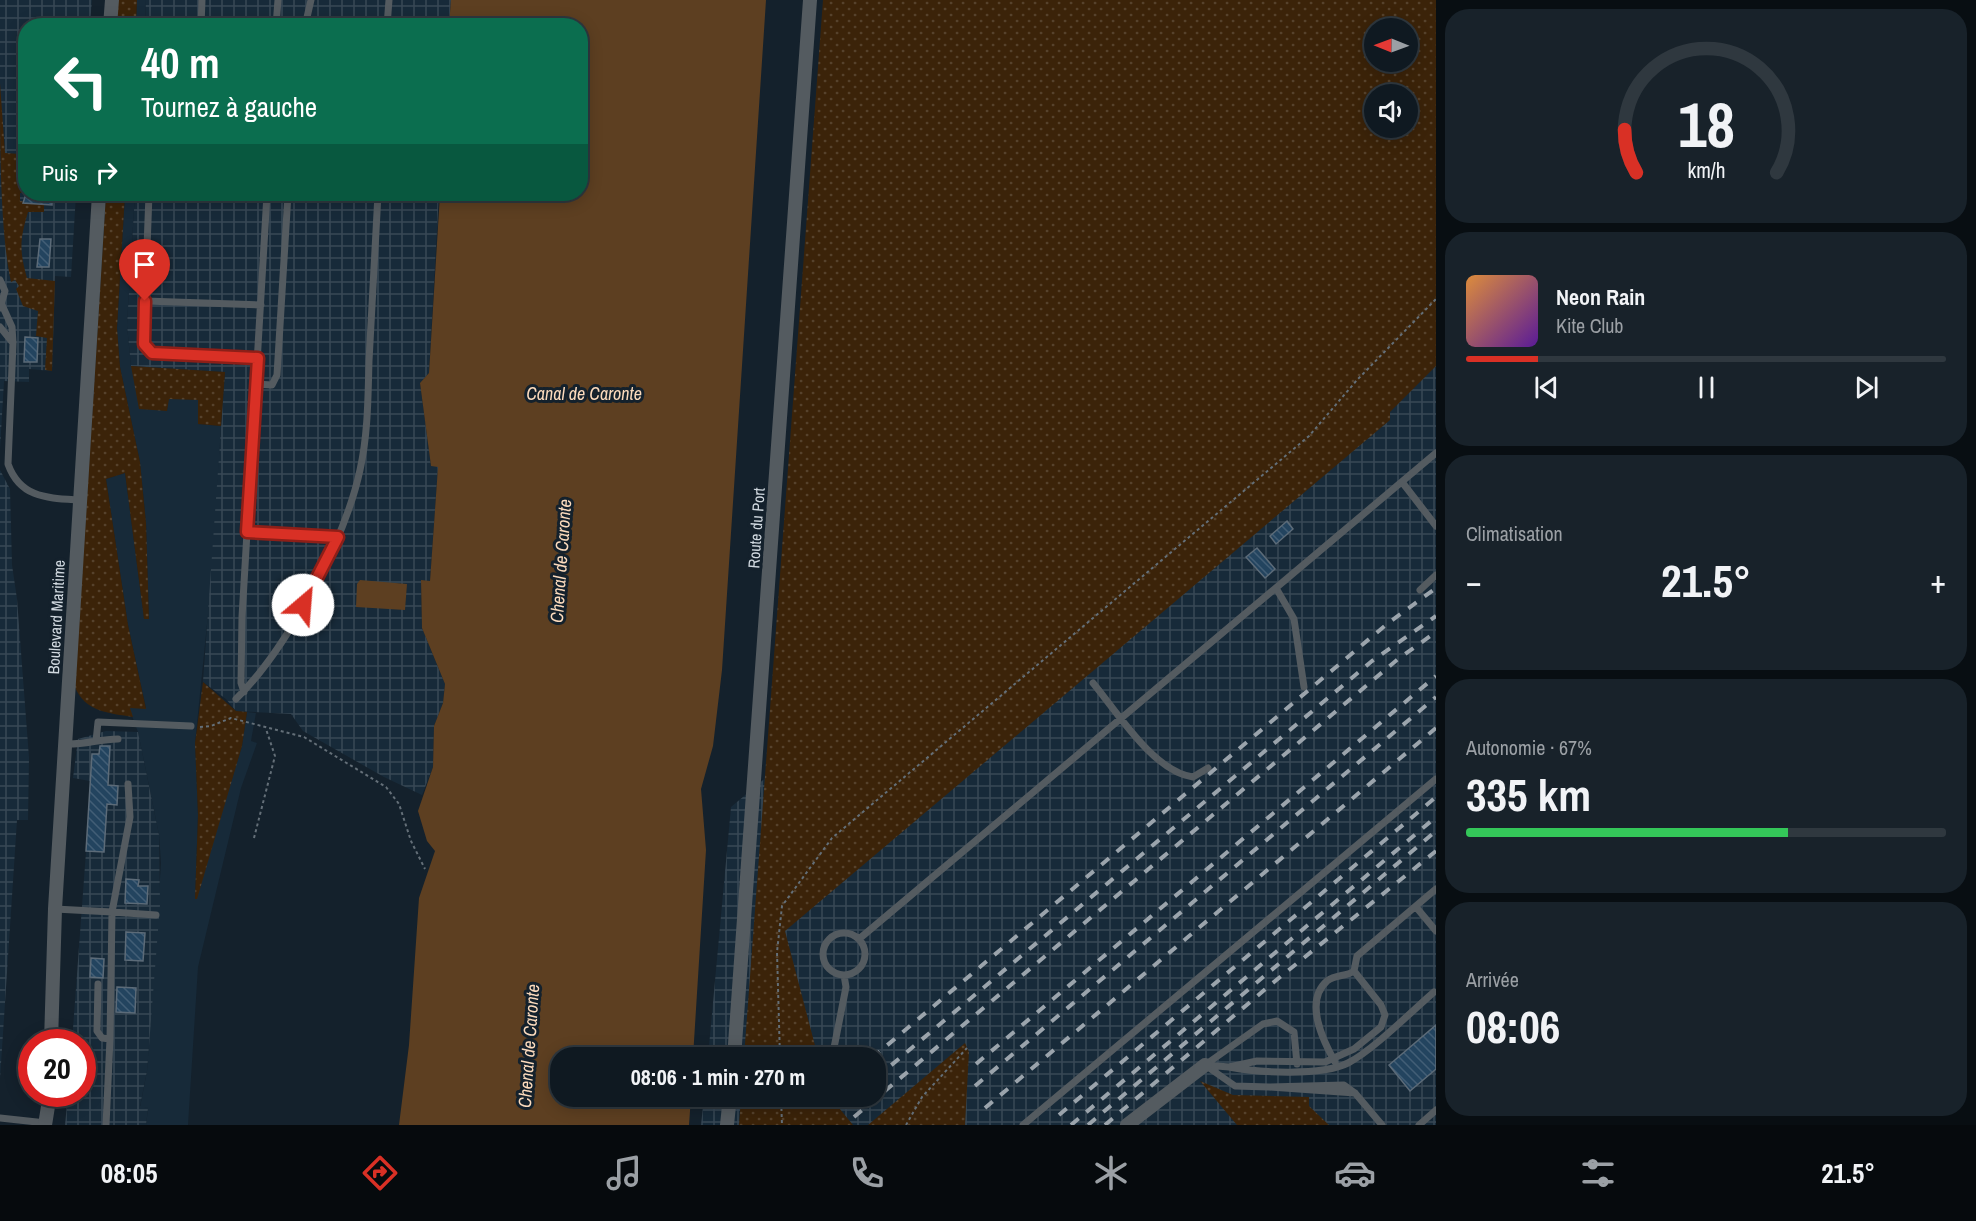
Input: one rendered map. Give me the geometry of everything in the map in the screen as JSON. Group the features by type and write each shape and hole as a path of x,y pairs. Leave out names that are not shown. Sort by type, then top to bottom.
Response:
{"street":[{"path":"111,18 112,0"},
{"name":"Route du Port","path":"735,1047 810,0"},
{"name":"Boulevard Maritime","path":"51,1029 55,909 99,201"},
{"path":"1127,1125 1205,1065"},
{"path":"45,1124 48,1107"},
{"path":"727,1125 730,1107"},
{"path":"732,1107 733,1125"}],"lane":[{"path":"201,18 202,0"},
{"path":"277,18 278,0"},
{"path":"307,18 311,0"},
{"path":"388,18 389,0"},
{"path":"149,201 144,344 152,353 258,358"},
{"path":"244,692 241,683 242,617 267,201"},
{"path":"256,384 272,385 278,375 288,201"},
{"path":"236,699 264,670 303,605 338,537 357,481 365,438 378,201"},
{"path":"0,280 5,291 1,307 12,327 13,343 9,464 11,473 25,490 34,496 79,500"},
{"path":"145,301 261,305"},
{"path":"0,327 13,343"},
{"path":"859,939 1436,453"},
{"path":"1402,482 1436,526"},
{"path":"247,532 338,537"},
{"path":"1420,590 1436,576"},
{"path":"1276,588 1294,620 1304,687"},
{"path":"1093,683 1152,755 1175,772 1193,777 1208,768"},
{"path":"96,741 98,722 191,726"},
{"path":"65,744 85,745 96,741 118,739"},
{"path":"1023,1125 1436,779"},
{"path":"106,1125 112,912 130,817 128,784"},
{"path":"1229,1067 1257,1061 1336,1063 1354,1049 1384,1021 1384,1009 1354,971 1357,956 1436,889"},
{"path":"1416,907 1436,931"},
{"path":"55,909 156,915"},
{"path":"840,933 847,933 859,939 865,952 864,959 857,970 844,975 831,971 824,960 824,946 828,940 840,933"},
{"path":"1336,1063 1321,1035 1317,998 1320,990 1332,978 1354,971"},
{"path":"834,1047 846,987 844,975"},
{"path":"98,984 97,1031 102,1038 110,1039"},
{"path":"1205,1065 1257,1071 1297,1070 1358,1057 1435,992"},
{"path":"1205,1065 1263,1024 1277,1021 1294,1032 1297,1070"},
{"path":"1205,1065 1235,1086 1340,1084 1355,1093 1382,1125"},
{"path":"1419,1125 1436,1110"},
{"path":"0,1118 45,1124"}],"path":[{"path":"780,1047 777,952 782,906 832,838 1309,436 1373,363 1436,299"},
{"path":"191,726 211,726 231,718 312,740 386,787 399,804 411,841 425,869"},
{"path":"254,838 275,756 266,729"},
{"path":"906,1125 922,1097 966,1048"},
{"path":"781,1107 782,1125"}],"shaded area":[{"path":"0,0 92,0 91,18 18,18 18,201 76,201 71,277 55,276 52,371 29,369 29,382 4,381 0,449"},
{"path":"118,0 137,0 136,18 117,18"},
{"path":"137,0 146,0 145,18 136,18"},
{"path":"146,0 451,0 450,18 145,18"},
{"path":"823,0 1436,0 1436,366 1390,412 1390,420 785,931 815,1047 745,1047"},
{"path":"0,83 5,153 18,154 18,201 44,204 44,212 28,212 23,230 22,252 27,278 55,281 52,371 45,370 47,338 36,336 38,311 23,306 16,289 19,286 15,280 11,282 5,238"},
{"path":"106,201 125,201 117,328 120,367 140,462 146,523 149,619 144,619 125,473 106,479 128,625 146,709 130,708 133,717 99,710 85,702 75,687"},
{"path":"125,201 135,201 127,325 131,366 167,411 168,398 198,400 198,424 221,426 213,565 195,743 198,815 195,899 242,746 247,712 256,713 251,741 257,743 241,788 198,967 188,1125 146,1125 148,1108 140,1107 147,1071 161,863 159,835 138,732 129,708 146,708 128,625 106,479 125,473 144,618 149,619 146,523 140,462 120,367 117,328"},
{"path":"135,201 439,201 429,373 420,383 431,466 438,466 430,581 421,581 422,628 445,684 443,703 434,726 433,767 422,795 384,777 303,731 291,714 236,711 226,699 203,682 225,372 131,366 127,325"},
{"path":"1436,215 1436,1125 701,1125 703,1107 886,1107 886,1047 709,1047 731,807"},
{"path":"131,366 225,372 221,426 198,424 198,400 169,399 167,411 139,409"},
{"path":"0,470 10,489 12,565 17,599 29,758 28,820 17,820 0,1079"},
{"path":"203,682 236,711 247,712 242,746 197,899 195,899 198,815 195,743"},
{"path":"106,731 138,732 159,835 160,905 147,1071 140,1106 148,1108 146,1125 65,1125 67,1107 96,1107 96,1029 73,1029 91,784 90,781 73,778 78,739"},
{"path":"965,1043 969,1052 965,1125 868,1125"},
{"path":"1200,1081 1233,1095 1309,1097 1309,1106 1329,1125 1237,1125"},
{"path":"740,1107 838,1107 853,1125 739,1125"}],"water":[{"name":"Canal de Caronte","path":"451,0 766,0 722,670 713,746 701,789 706,850 694,1047 550,1047 550,1107 690,1107 689,1125 399,1125 409,1045 419,898 435,851 427,841 418,811 433,767 434,726 443,703 445,684 422,628 421,580 430,581 438,467 431,466 420,383 429,373 440,201 588,201 588,18 450,18"},
{"path":"360,580 407,584 405,610 356,607 357,584"}],"building":[{"path":"24,201 52,201 52,205 23,203"},
{"path":"40,239 51,239 49,267 37,267"},
{"path":"25,337 38,338 37,362 24,362"},
{"path":"1287,521 1293,529 1276,544 1270,536"},
{"path":"1257,548 1275,569 1265,578 1246,557"},
{"path":"100,746 110,746 108,785 118,786 117,805 107,804 104,852 86,851 92,754 99,754"},
{"path":"126,879 139,880 138,886 148,886 147,904 125,903"},
{"path":"126,932 145,933 143,961 125,960"},
{"path":"91,958 104,959 103,978 90,977"},
{"path":"117,987 136,988 135,1013 116,1012"},
{"path":"1436,1025 1436,1069 1410,1091 1389,1065"}],"railway":[{"path":"885,1047 1387,624 1436,588"},
{"path":"886,1070 1372,661 1436,616"},
{"path":"854,1117 1398,659 1436,632"},
{"path":"976,1064 1436,676"},
{"path":"975,1086 1436,697"},
{"path":"985,1108 1436,728"},
{"path":"1059,1115 1436,797"},
{"path":"1071,1125 1436,817"},
{"path":"1088,1125 1436,831"},
{"path":"1105,1125 1269,986 1436,851"}],"route":[{"path":"145,301 144,344 152,353 258,358 247,532 338,537 303,605"}],"water label":[{"name":"Chenal de Caronte","path":"561,561"},
{"name":"Chenal de Caronte","path":"529,1046"}]}
